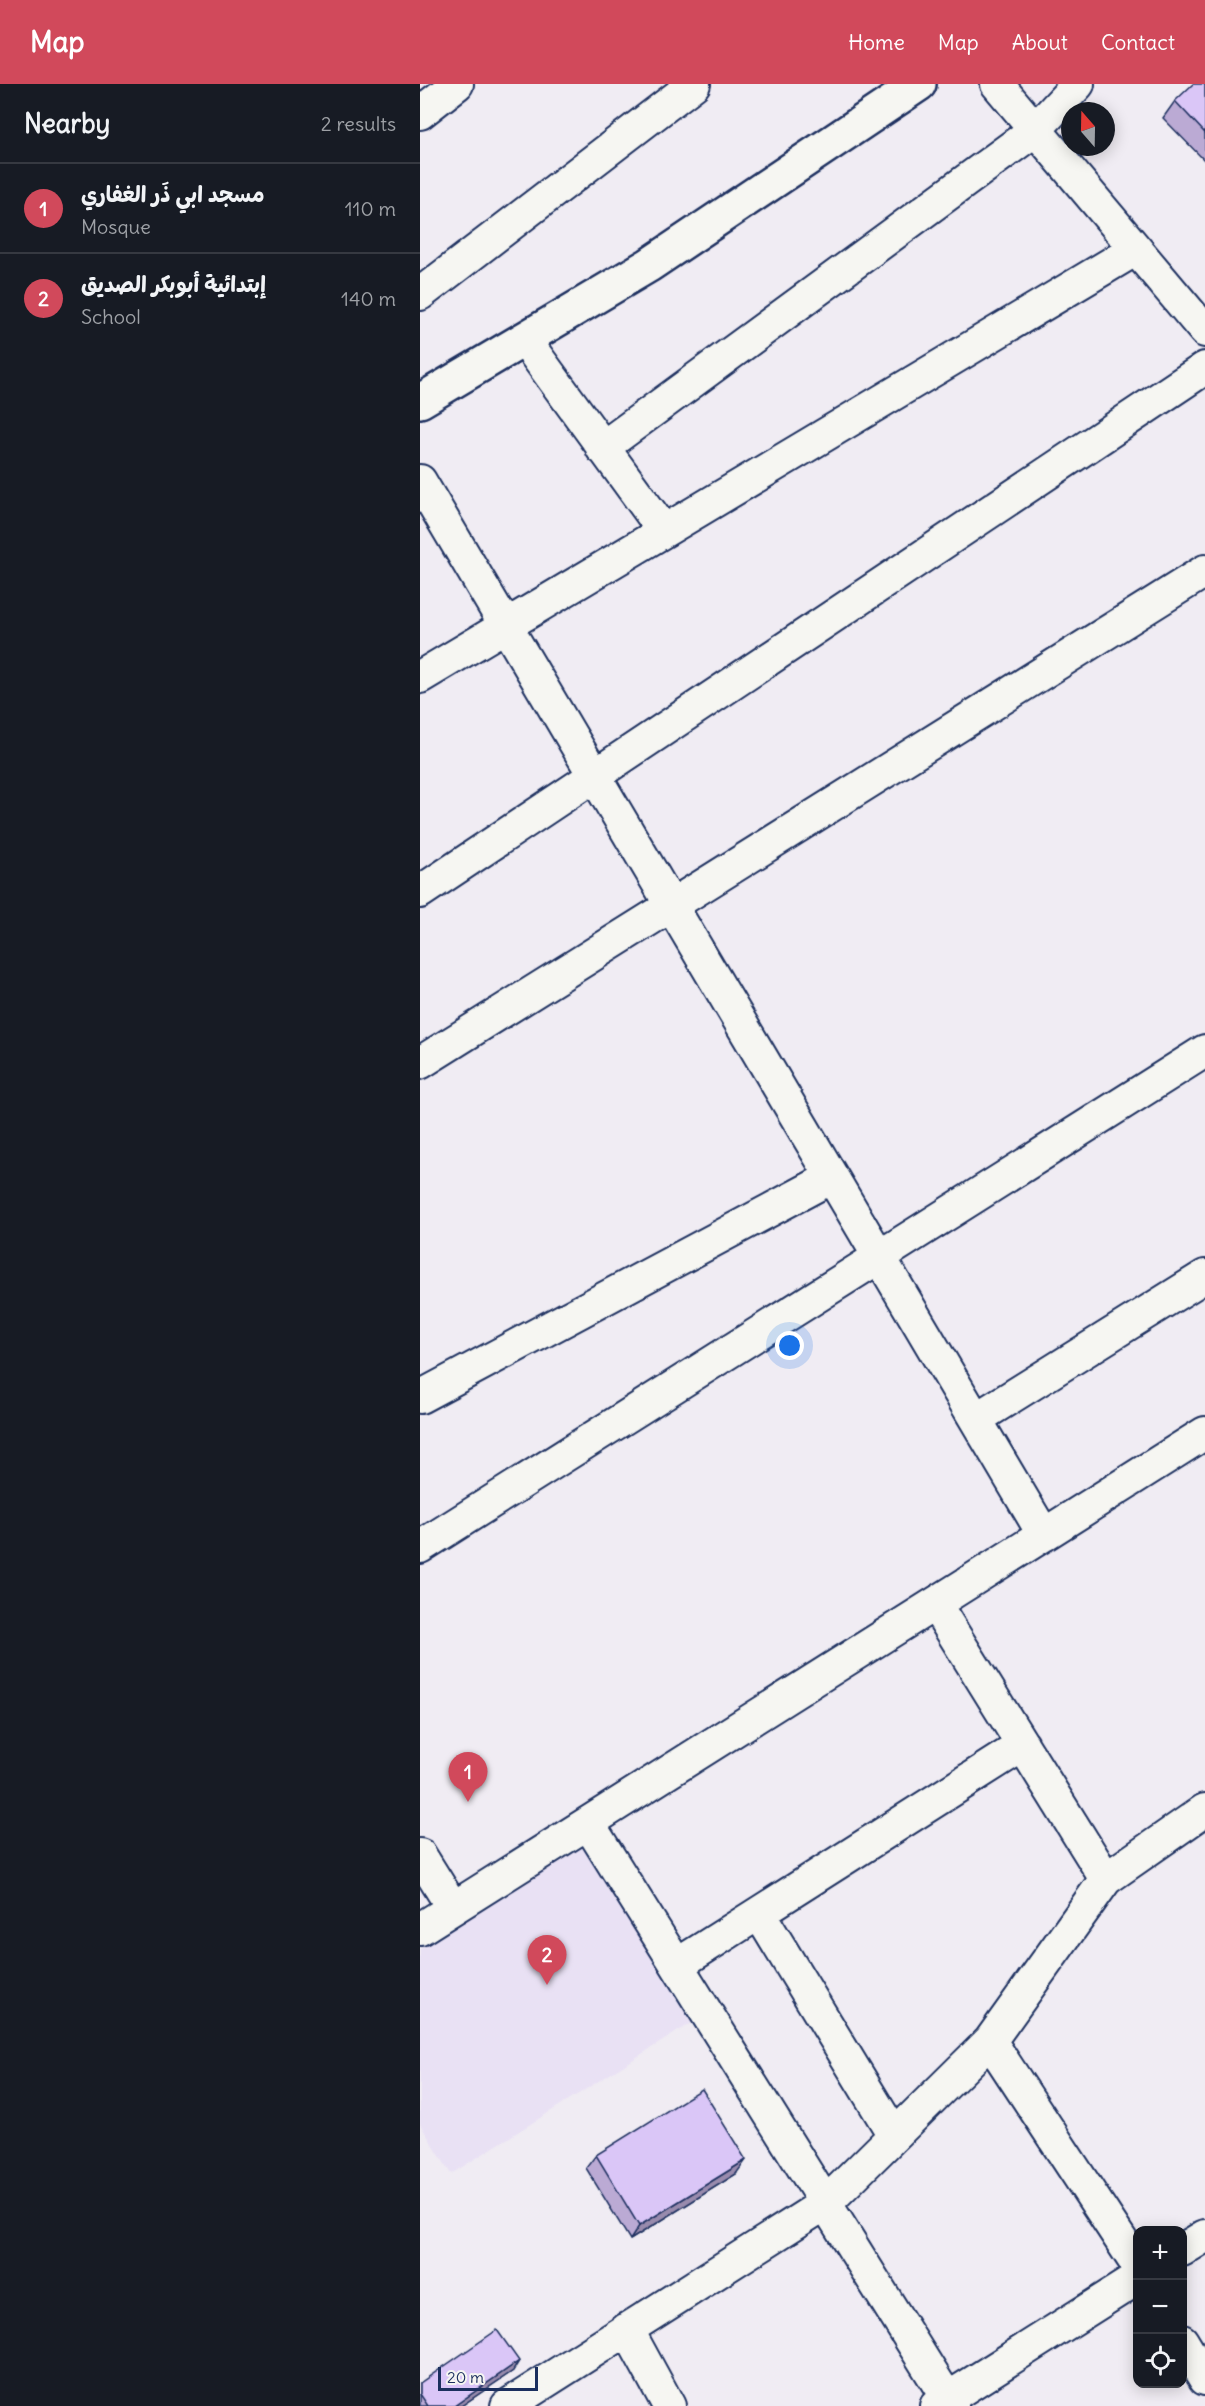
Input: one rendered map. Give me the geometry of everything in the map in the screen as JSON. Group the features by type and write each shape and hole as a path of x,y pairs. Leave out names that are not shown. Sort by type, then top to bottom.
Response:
{"street":[{"path":"420,113 457,84"},
{"path":"420,294 694,84"},
{"path":"420,401 649,265 919,84"},
{"path":"997,84 1205,331"},
{"path":"602,448 1035,130 1078,84"},
{"path":"420,677 1136,249"},
{"path":"524,339 664,531"},
{"path":"420,892 1205,368"},
{"path":"420,481 1044,1535"},
{"path":"420,1063 1205,572"},
{"path":"420,1547 1205,1051"},
{"path":"420,1397 832,1177"},
{"path":"976,1419 1205,1276"},
{"path":"420,1929 1205,1433"},
{"path":"935,1604 1106,1879"},
{"path":"677,1965 1023,1745"},
{"path":"507,2406 826,2203 990,2041 1106,1879 1205,1810"},
{"path":"588,1823 826,2203 945,2403 1134,2280"},
{"path":"420,1855 453,1908"},
{"path":"759,1913 894,2134"},
{"path":"990,2041 1133,2260"},
{"path":"1187,2247 1205,2236"},
{"path":"627,2329 669,2406"},
{"path":"1187,2349 1205,2379"}],"shaded area":[{"path":"586,1845 696,2020 451,2174 420,2124 420,1949"}],"building":[{"path":"1193,84 1205,84 1205,133 1175,101"},
{"path":"702,2089 746,2160 639,2226 596,2155"},
{"path":"497,2330 519,2361 454,2406 428,2406 420,2394 420,2383"}],"place":[{"name":"مسجد ابي ذَر الغفاري","path":"468,1802"},
{"name":"إبتدائية أبوبكر الصديق","path":"547,1985"}]}
